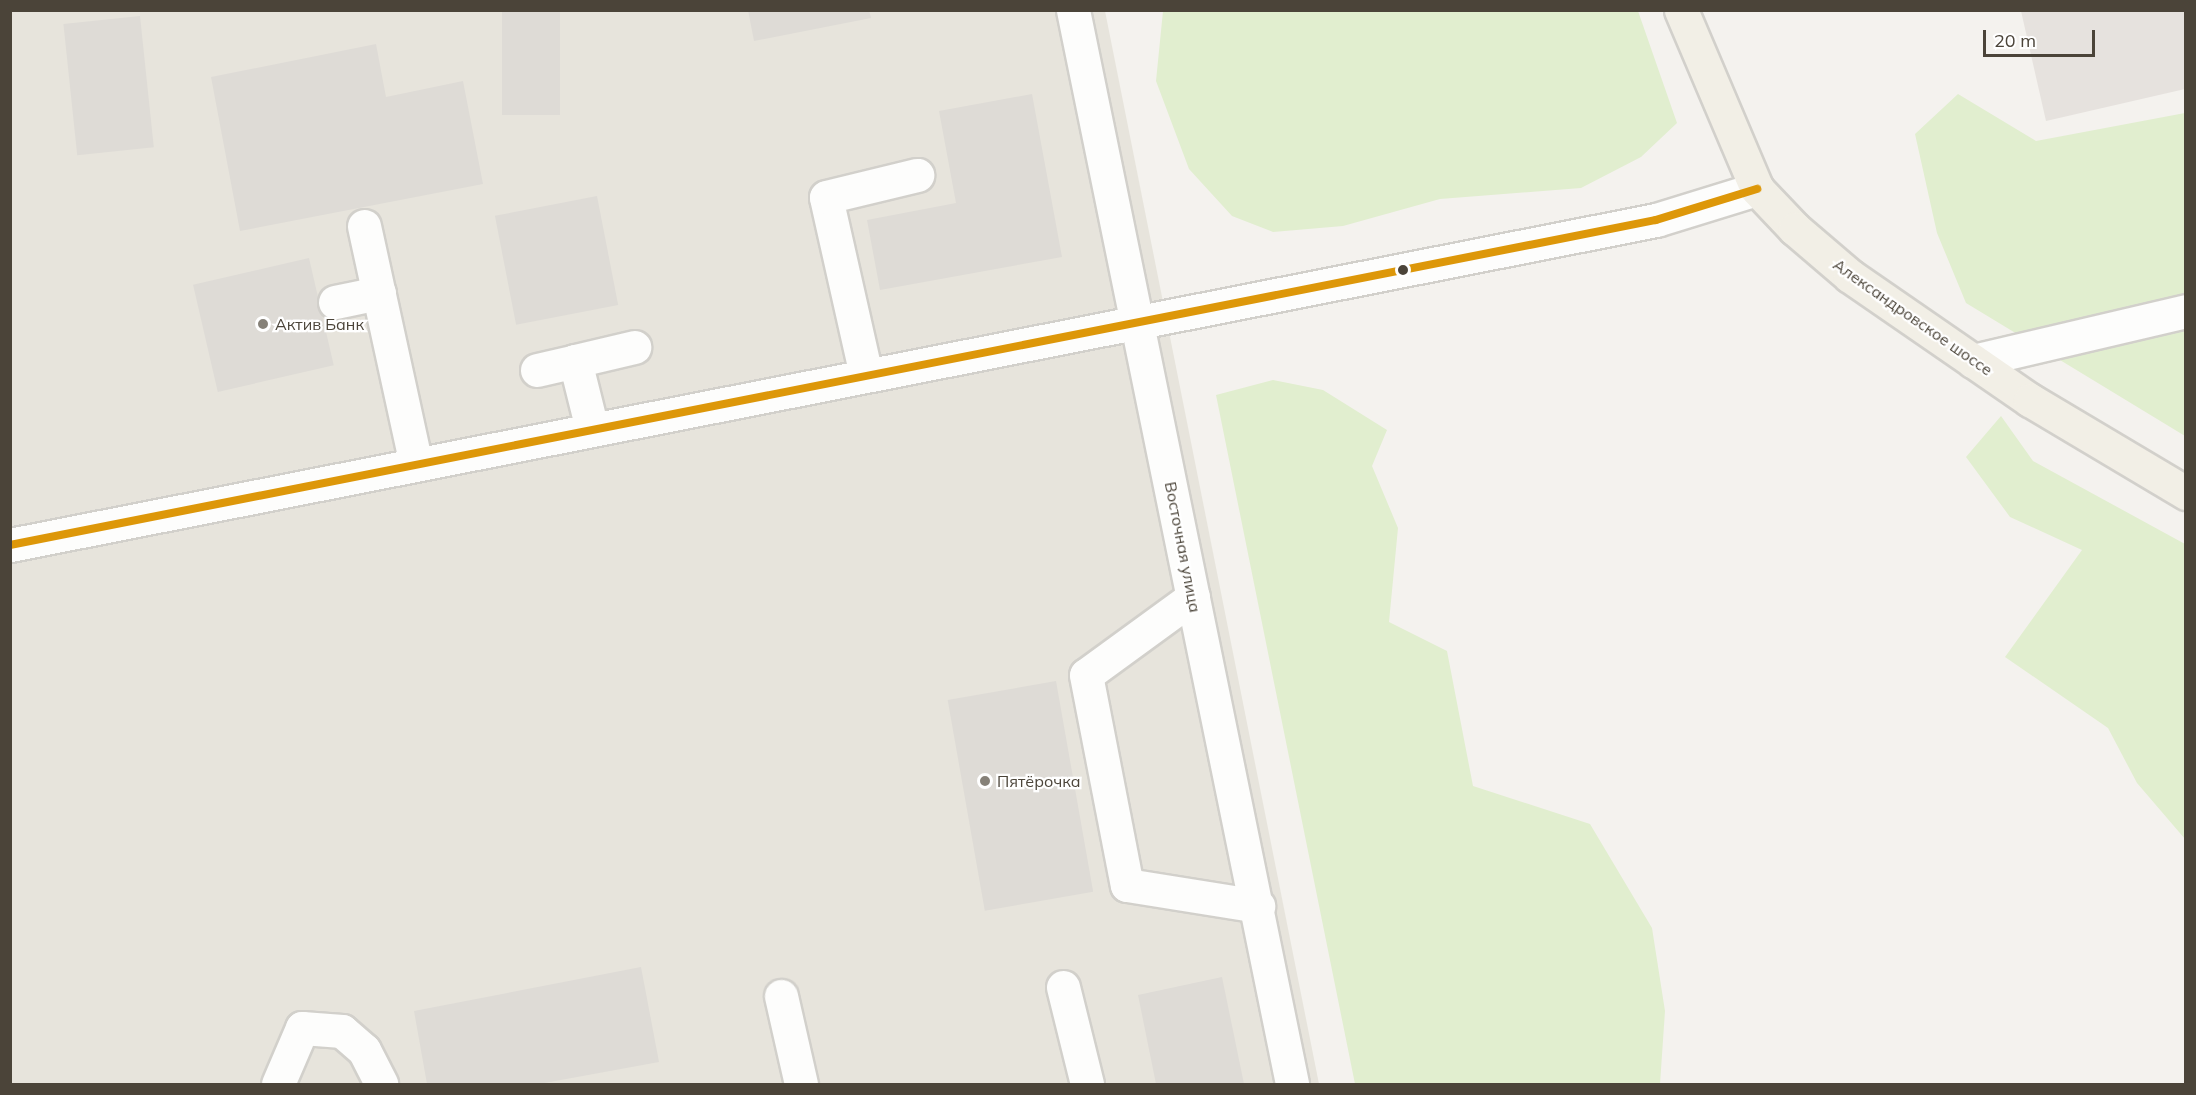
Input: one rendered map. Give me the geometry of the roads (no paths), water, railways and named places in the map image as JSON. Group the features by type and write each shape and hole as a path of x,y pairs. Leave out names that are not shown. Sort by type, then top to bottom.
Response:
{"main road":[{"name":"Александровское шоссе","path":"1681,10 1757,189 1795,229 1850,276 2030,400 2186,493"}],"street":[{"name":"Восточная улица","path":"1073,10 1258,906 1292,1084"},
{"path":"866,375 826,197 917,175"},
{"path":"10,545 1656,220 1757,189"},
{"path":"364,226 416,464"},
{"path":"335,302 379,293"},
{"path":"1974,361 2186,311"},
{"path":"537,370 633,347"},
{"path":"575,361 592,429"},
{"path":"1193,597 1086,675 1127,885 1258,906"},
{"path":"1063,987 1087,1084"},
{"path":"781,996 801,1084"},
{"path":"278,1084 302,1028 342,1031 364,1050 381,1084"}],"place":[{"name":"Актив Банк","path":"263,324"},
{"name":"Пятёрочка","path":"985,781"}]}
